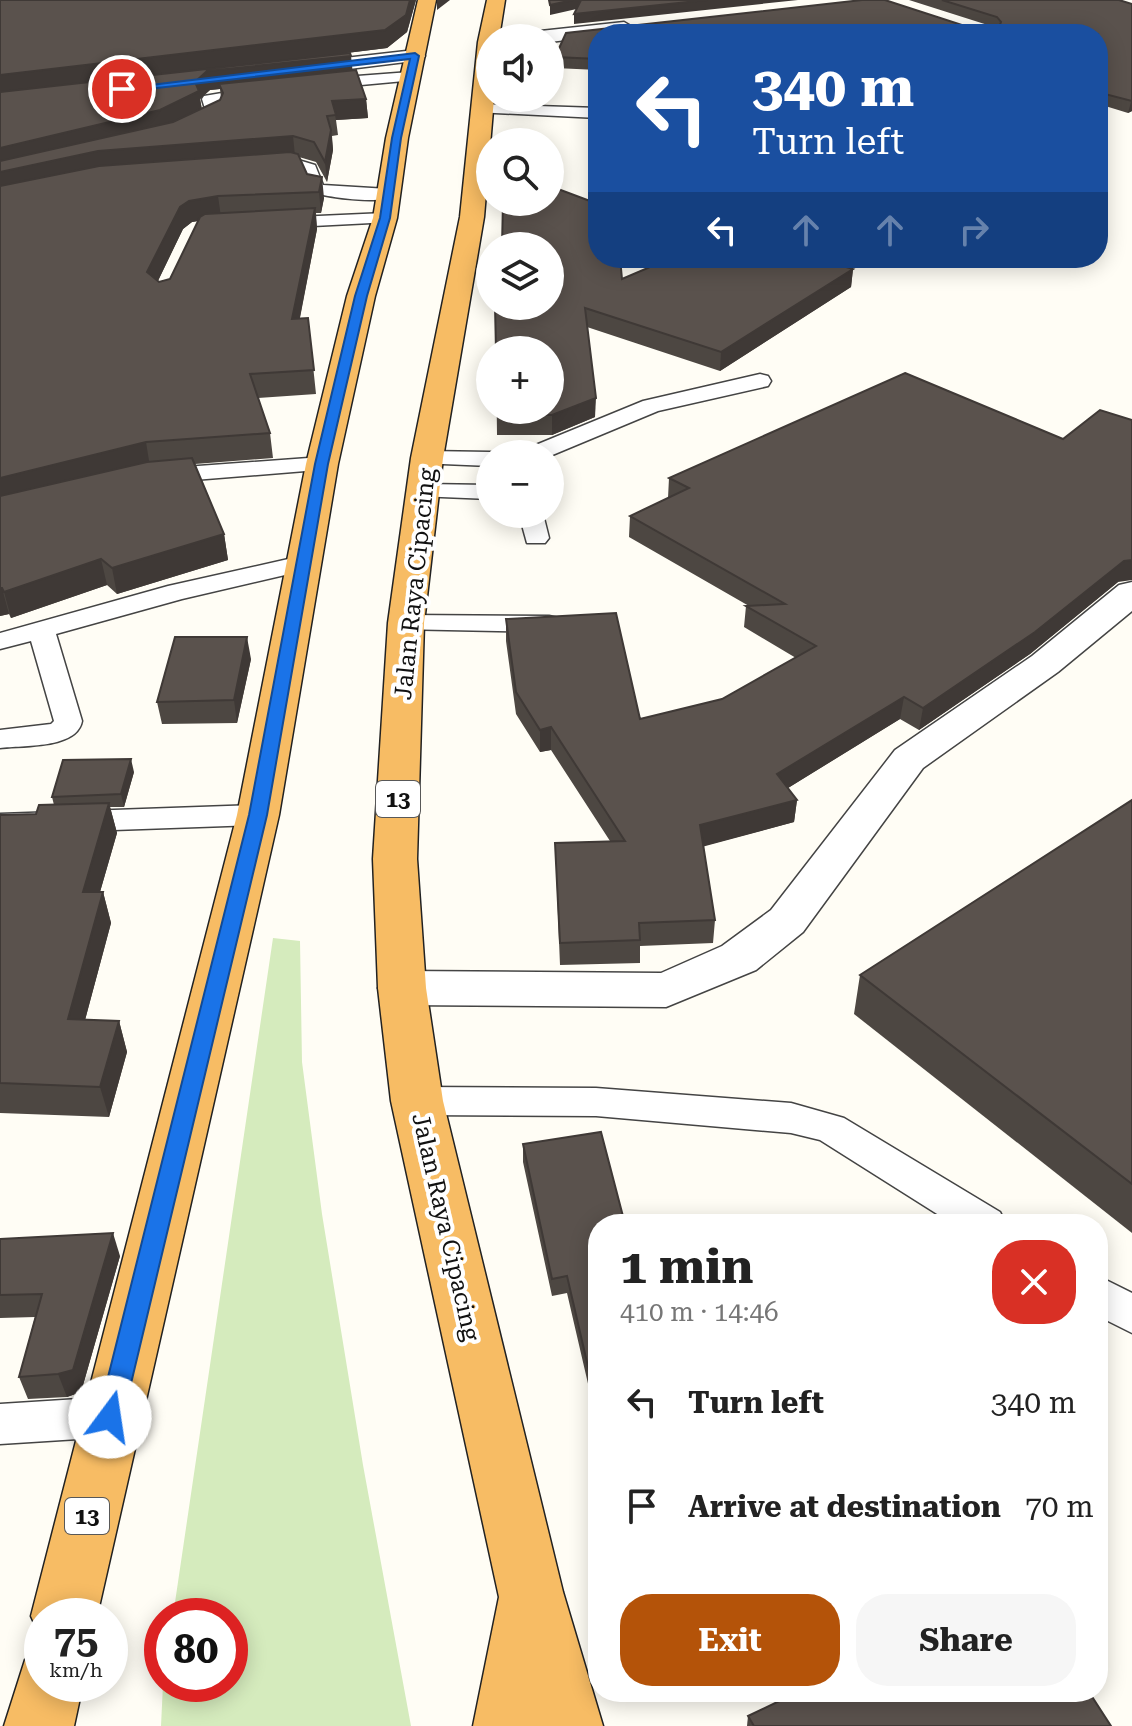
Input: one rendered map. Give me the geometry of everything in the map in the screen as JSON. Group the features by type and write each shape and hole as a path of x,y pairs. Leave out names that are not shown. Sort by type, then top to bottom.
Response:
{"highway":[{"name":"13","path":"68,1598 258,815 322,464 361,296 387,206 427,0"},
{"name":"Jalan Raya Cipacing","path":"492,24 496,0"},
{"name":"Jalan Raya Cipacing","path":"481,112 472,217 426,475 406,623 395,859 402,988 417,1101 530,1592"},
{"name":"13","path":"530,1592 568,1726"},
{"path":"508,1726 530,1592"},
{"path":"39,1726 45,1702"}],"street":[{"path":"564,34 588,32"},
{"path":"199,81 412,66"},
{"path":"402,988 666,990 739,958 787,921 909,759 1127,603"}],"lane":[{"path":"303,86 412,66"},
{"path":"169,136 215,114 210,99 274,90"},
{"path":"564,112 588,113"},
{"path":"243,168 295,164 309,169 316,188 387,206"},
{"path":"251,224 387,206"},
{"path":"564,442 651,406 760,381"},
{"path":"426,475 476,462"},
{"path":"137,479 322,464"},
{"path":"426,475 476,488"},
{"path":"0,641 177,592 306,563"},
{"path":"406,623 576,624"},
{"path":"0,739 59,732 67,727 68,721 41,629"},
{"path":"0,824 258,815"},
{"path":"417,1101 596,1102 791,1118 831,1128 970,1214"},
{"path":"1108,1300 1132,1315"},
{"path":"0,1424 110,1417"}],"green space":[{"path":"273,938 300,941 302,1062 322,1214 363,1465 411,1726 161,1726 162,1702 248,1702 248,1598 176,1598"}],"building":[{"path":"0,0 410,0 406,15 385,30 0,75"},
{"path":"549,0 573,0 550,5"},
{"path":"581,0 707,0 574,14"},
{"path":"885,0 959,24 647,24"},
{"path":"942,0 1119,0 1132,4 1132,101 1108,95 1108,24 1000,24 997,17"},
{"path":"588,31 588,59 564,57 566,33"},
{"path":"350,53 351,56 207,71 195,82 199,91 160,110 0,148 0,92"},
{"path":"356,70 366,99 332,101 336,115 327,116 331,130 325,162 314,142 293,136 98,151 0,172 0,161 173,122 220,100 223,93 219,84"},
{"path":"290,152 298,154 307,174 322,177 319,192 218,196 189,201 180,207 147,272 159,282 170,279 200,217 205,214 315,208 292,319 308,318 314,370 250,374 270,433 146,442 0,478 0,186 99,166"},
{"path":"564,191 588,200 588,268 621,268 622,279 648,268 853,269 721,352 585,308 596,398 564,410 564,336 496,336 495,320 564,320 564,232 502,232 503,216 564,216"},
{"path":"905,373 1063,439 1100,410 1132,420 1132,560 1124,561 1035,632 923,708 904,697 777,774 797,800 700,825 715,920 639,923 640,940 560,943 555,843 625,841 551,727 540,730 516,692 506,619 616,613 640,719 722,699 816,646 746,606 785,604 630,516 689,488 669,478"},
{"path":"192,458 224,534 112,568 101,559 4,592 0,588 0,496 147,462"},
{"path":"175,637 247,637 234,700 157,702"},
{"path":"131,759 121,794 52,797 63,760"},
{"path":"1132,800 1132,1184 860,975"},
{"path":"109,803 83,892 103,892 68,1019 119,1021 100,1087 0,1083 0,815 36,814 39,805"},
{"path":"601,1132 622,1214 588,1214 588,1367 567,1276 552,1279 523,1144"},
{"path":"113,1233 73,1370 19,1377 42,1294 0,1295 0,1239"},
{"path":"777,1702 1095,1702 1111,1726 754,1726 748,1716"}],"route":[{"path":"110,1417 258,815 322,464 361,296 385,218 397,138 415,56 122,89"}]}
